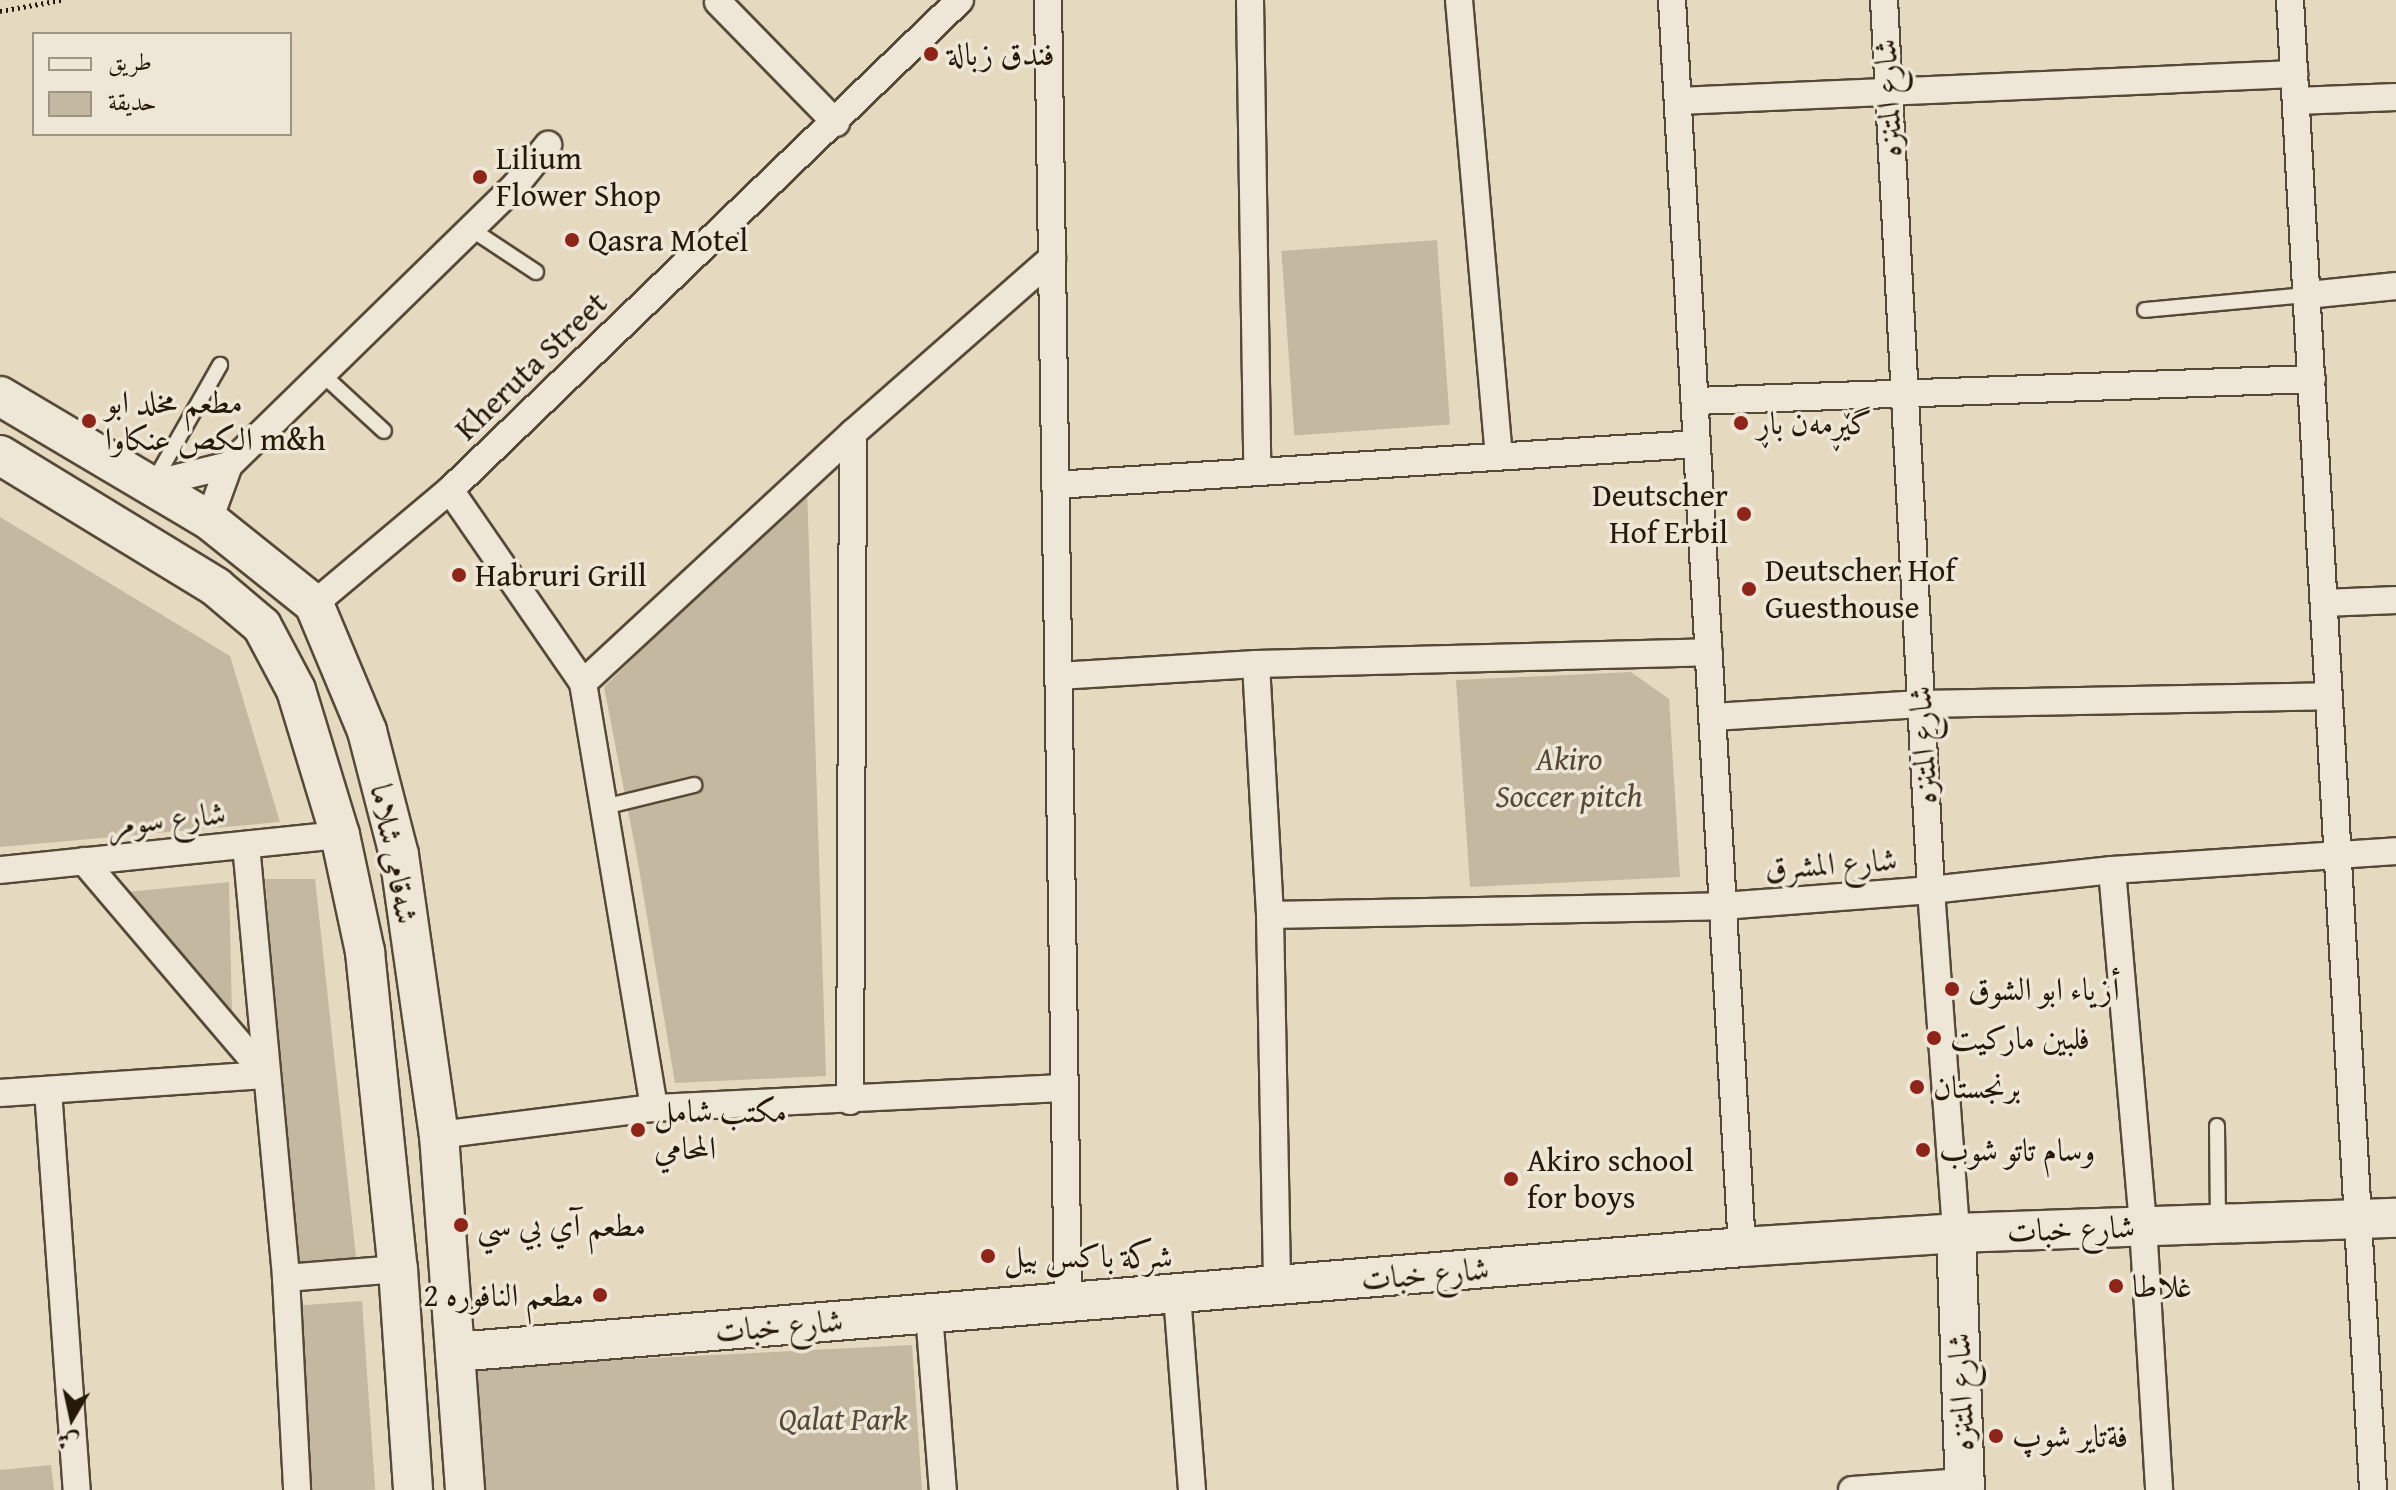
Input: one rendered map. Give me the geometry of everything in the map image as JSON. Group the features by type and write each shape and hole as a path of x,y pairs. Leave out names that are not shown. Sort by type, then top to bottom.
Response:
{"main road":[{"name":"شەقامی شلاما","path":"0,396 209,520 314,604 367,731 399,855 439,1135 465,1490"},
{"path":"6,459 35,418"},
{"name":"شەقامی شلاما","path":"6,459 216,587 262,626 296,690 340,835 365,952 398,1269 413,1490"},
{"name":"شارع خبات","path":"455,1352 1742,1247 1956,1233 2396,1218"},
{"name":"شارع المتنزه","path":"1956,1233 1964,1486"}],"street":[{"name":"Kheruta Street","path":"314,604 450,490 836,123 960,0"},
{"path":"1048,0 1068,1302"},
{"path":"1250,0 1257,470"},
{"path":"1459,0 1499,455"},
{"path":"1672,0 1742,1247"},
{"name":"شارع المتنزه","path":"1884,0 1931,890 1956,1233"},
{"path":"2290,0 2373,1490"},
{"path":"718,2 836,123"},
{"path":"1678,101 2294,74"},
{"path":"2296,101 2396,97"},
{"path":"209,520 229,465 515,186 548,145"},
{"path":"583,683 853,433 1052,258"},
{"path":"2307,295 2396,286"},
{"path":"1695,401 1904,391 2312,379"},
{"path":"850,1101 853,433"},
{"path":"1055,485 1697,444"},
{"path":"152,484 229,465"},
{"path":"450,490 583,683 654,1108"},
{"path":"2324,603 2396,600"},
{"path":"1058,676 1256,664 1709,652"},
{"path":"1256,664 1270,915 1277,1287"},
{"path":"1713,717 1921,704 2329,696"},
{"name":"شارع سومر","path":"0,870 340,835"},
{"path":"246,845 286,1278 297,1490"},
{"name":"شارع المشرق","path":"1270,915 1723,906 1931,890 2112,870 2396,851"},
{"path":"84,861 266,1075"},
{"path":"2112,870 2143,1226 2159,1490"},
{"path":"0,1093 266,1075"},
{"path":"439,1135 654,1108 850,1101 1065,1088"},
{"path":"48,1090 77,1490"},
{"path":"286,1278 398,1269"},
{"path":"1177,1295 1192,1490"},
{"path":"929,1314 943,1490"},
{"path":"1852,1490 1964,1486"}],"lane":[{"path":"471,229 536,272"},
{"path":"2145,310 2307,295"},
{"path":"152,484 220,365"},
{"path":"322,374 384,431"},
{"path":"604,807 694,785"},
{"path":"2217,1126 2218,1223"}],"path":[{"path":"0,11 61,0"}],"green space":[{"path":"1437,240 1450,425 1294,435 1281,251"},
{"path":"807,487 826,1076 675,1083 637,857 604,687"},
{"path":"0,517 230,656 280,822 0,847"},
{"name":"Akiro Soccer pitch","path":"1631,672 1669,699 1680,877 1470,887 1456,680"},
{"path":"265,879 315,879 357,1266 297,1268"},
{"path":"229,882 232,1015 127,892"},
{"path":"362,1301 375,1490 311,1490 298,1305"},
{"name":"Qalat Park","path":"912,1345 922,1490 478,1490 472,1367"},
{"path":"51,1465 54,1490 0,1490 0,1470"}],"place":[{"name":"فندق زبالة","path":"931,54"},
{"name":"Lilium Flower Shop","path":"480,177"},
{"name":"Qasra Motel","path":"572,240"},
{"name":"مطعم مخلد ابو الكص عنكاوا m&h","path":"89,421"},
{"name":"گێڕمەن باڕ","path":"1741,423"},
{"name":"Deutscher Hof Erbil","path":"1744,514"},
{"name":"Habruri Grill","path":"459,575"},
{"name":"Deutscher Hof Guesthouse","path":"1749,589"},
{"name":"أزياء ابو الشوق","path":"1952,989"},
{"name":"فلبين ماركيت","path":"1934,1038"},
{"name":"برنجستان","path":"1917,1087"},
{"name":"مكتب شامل المحامي","path":"638,1130"},
{"name":"وسام تاتو شوب","path":"1923,1150"},
{"name":"Akiro school for boys","path":"1511,1179"},
{"name":"مطعم آي بي سي","path":"461,1225"},
{"name":"شركة باكس بيل","path":"988,1256"},
{"name":"غلاطا","path":"2116,1286"},
{"name":"مطعم النافوره 2","path":"600,1295"},
{"name":"فةتاير شوپ","path":"1996,1436"}]}
